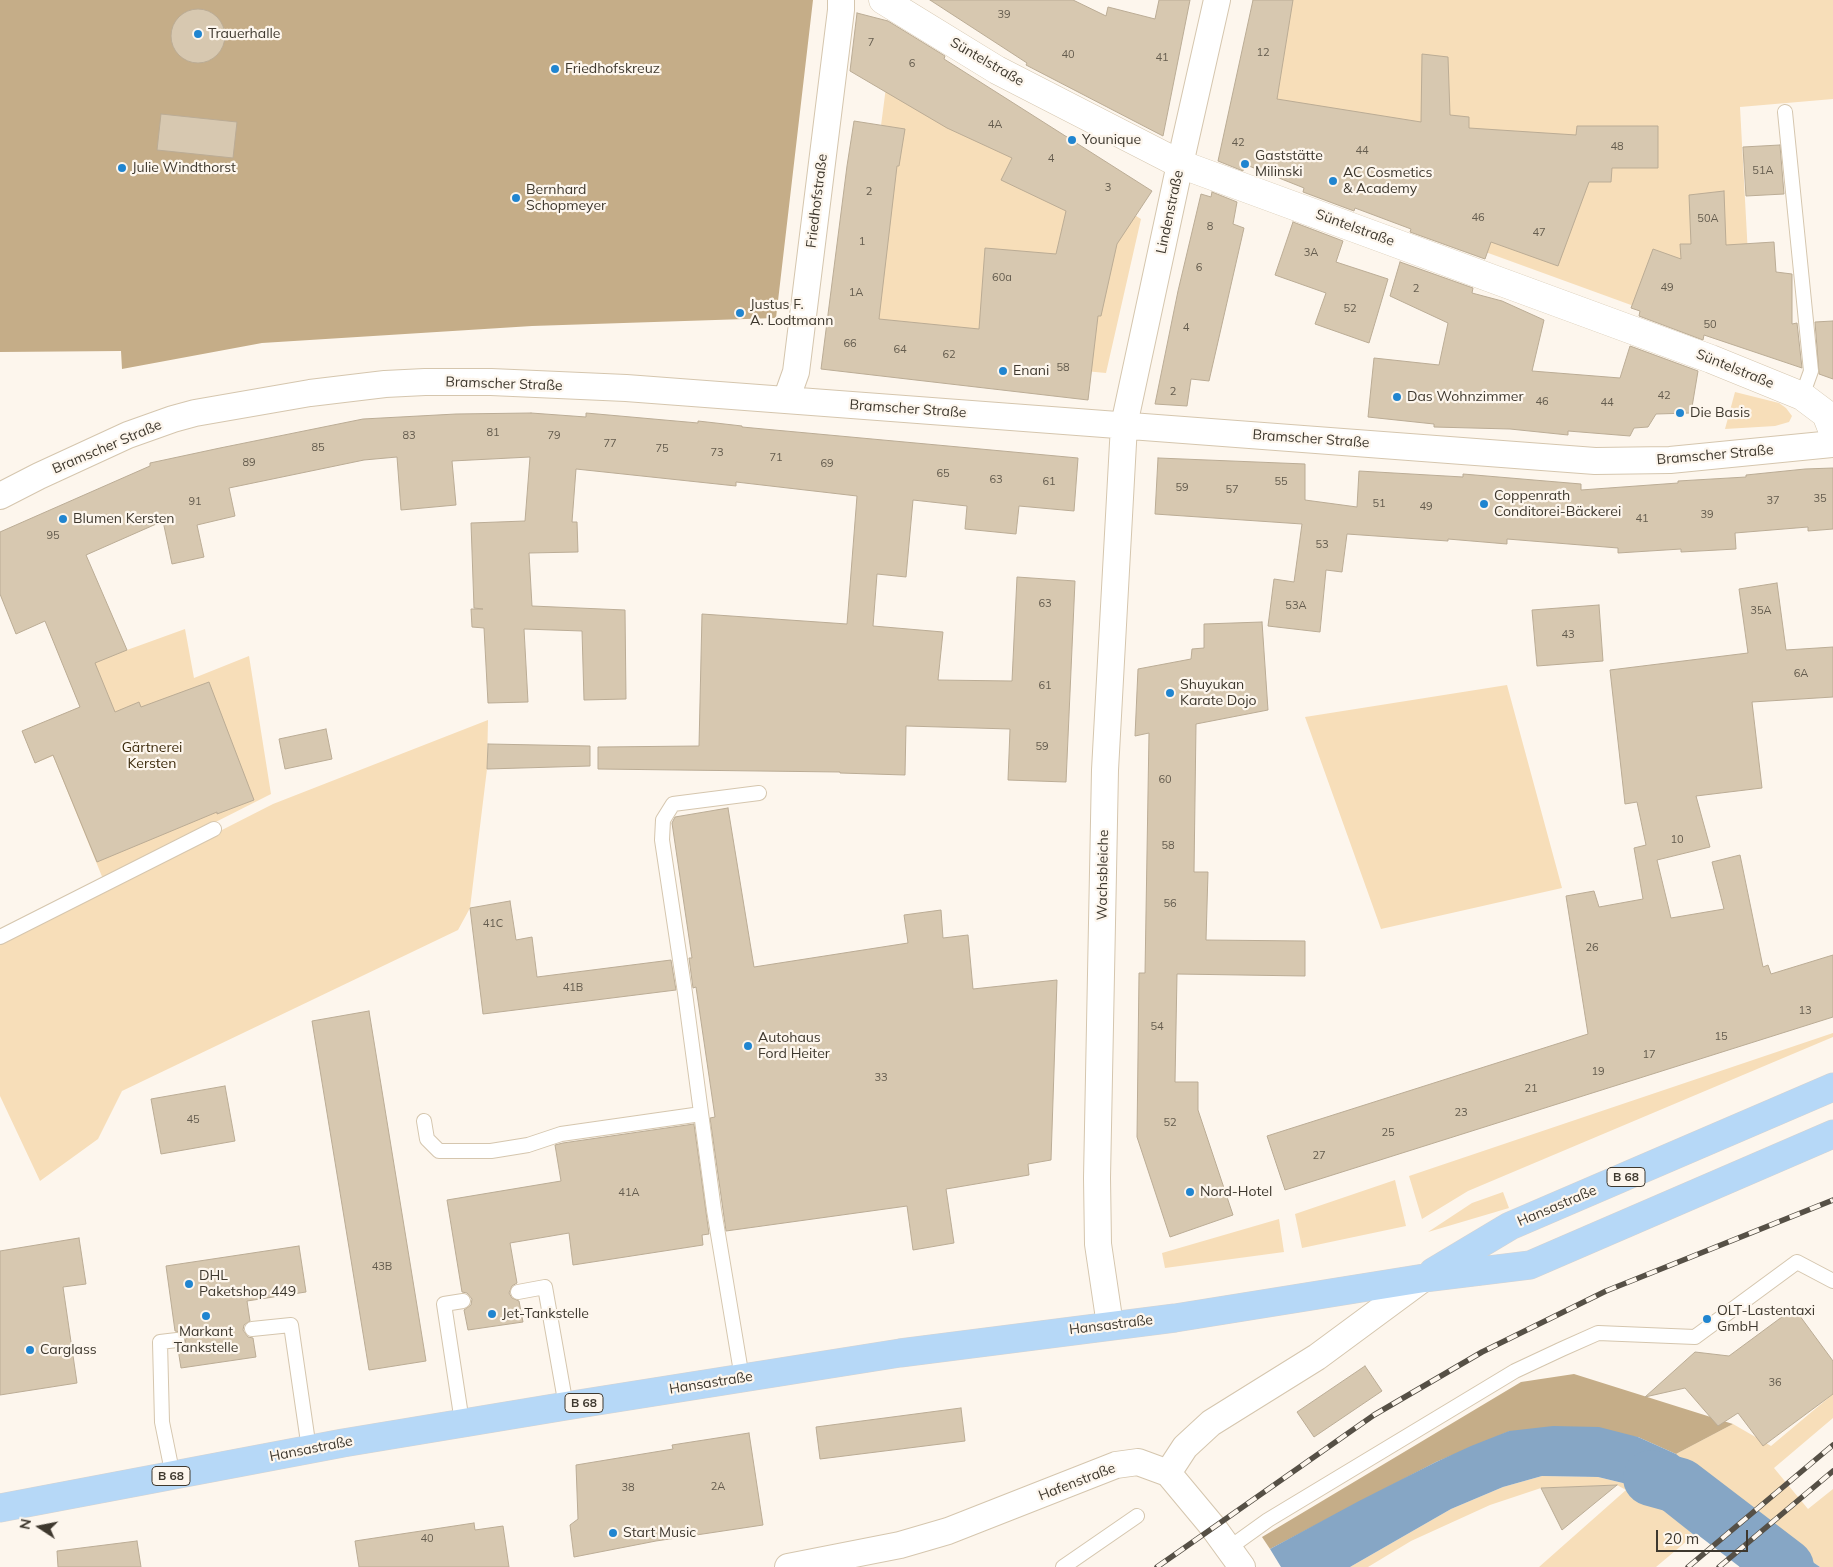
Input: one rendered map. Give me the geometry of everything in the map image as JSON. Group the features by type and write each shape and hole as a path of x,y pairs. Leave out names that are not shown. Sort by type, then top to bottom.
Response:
{"main road":[{"name":"Hansastraße","path":"1424,1278 1510,1226 1833,1087"},
{"name":"Hansastraße","path":"0,1508 462,1422 909,1352 1175,1318 1424,1278 1530,1265 1833,1134"}],"street":[{"name":"Friedhofstraße","path":"786,400 796,372 841,0"},
{"name":"Süntelstraße","path":"883,0 997,70 1180,164 1702,356 1802,396 1826,414 1833,432"},
{"name":"Lindenstraße","path":"1124,425 1217,0"},
{"name":"Bramscher Straße","path":"0,496 119,439 173,419 195,413 310,393 385,384 492,382 626,388 1594,461 1670,460 1833,444"},
{"name":"Wachsbleiche","path":"1110,1325 1098,1244 1097,1169 1105,770 1124,425"},
{"path":"1236,1558 1168,1473 1185,1447 1211,1423 1317,1358 1424,1278"},
{"name":"Hafenstraße","path":"788,1567 900,1545 948,1531 1116,1465 1138,1462 1168,1473"}],"lane":[{"path":"1785,112 1811,371 1802,396"},
{"path":"742,1378 714,1210 684,983 662,840 663,820 673,804 759,793"},
{"path":"0,937 214,829"},
{"path":"424,1121 427,1139 439,1151 491,1151 528,1145 561,1134 701,1114"},
{"path":"1236,1558 1268,1520 1515,1371 1571,1345 1598,1333 1695,1337 1797,1262 1833,1281"},
{"path":"518,1292 545,1287 566,1406"},
{"path":"462,1422 444,1304 463,1301"},
{"path":"252,1329 291,1325 309,1449"},
{"path":"173,1476 162,1422 160,1342 177,1340"},
{"path":"1062,1567 1137,1516"}],"green space":[{"path":"1282,0 1833,0 1833,99 1740,107 1750,292 1642,309 1480,250 1259,116"},
{"path":"889,64 1141,219 1106,373 852,349"},
{"path":"1735,392 1779,403 1792,416 1789,422 1775,426 1725,429"},
{"name":"Gärtnerei Kersten","path":"108,606 127,650 185,629 194,678 249,656 271,794 103,879 53,756 35,763 22,731 80,707 50,633"},
{"path":"1507,685 1562,888 1381,929 1305,717"},
{"path":"488,720 487,769 470,908 458,930 122,1091 98,1139 40,1181 0,1096 0,943 273,804"},
{"path":"1833,1033 1833,1037 1468,1191 1422,1219 1409,1176"},
{"path":"1395,1180 1406,1226 1302,1248 1295,1214"},
{"path":"1503,1192 1509,1208 1428,1232 1472,1203"},
{"path":"1279,1219 1284,1252 1165,1268 1162,1253"},
{"path":"1833,1394 1833,1418 1774,1468 1808,1509 1833,1489 1833,1567 1820,1567 1775,1536 1718,1488 1657,1503 1694,1535 1656,1567 1539,1567 1626,1490 1617,1485 1541,1488 1490,1505 1411,1541 1368,1567 1350,1567 1451,1509 1503,1487 1542,1476 1598,1477 1631,1485 1676,1454 1733,1424 1771,1446"}],"shaded area":[{"path":"0,0 813,0 776,318 532,326 262,343 122,369 121,351 0,352"},
{"path":"1574,1374 1733,1424 1676,1454 1638,1437 1510,1431 1436,1462 1270,1549 1262,1537 1521,1382"}],"water":[{"path":"1553,1426 1599,1427 1638,1437 1676,1454 1734,1501 1694,1535 1631,1485 1598,1477 1542,1476 1503,1487 1451,1509 1350,1567 1281,1567 1270,1549 1359,1501 1471,1446 1509,1431"},
{"path":"1775,1536 1820,1567 1739,1567"}],"building":[{"path":"930,0 1073,0 1106,16 1108,7 1155,19 1159,0 1190,0 1163,136 1026,65 1027,63"},
{"path":"1253,0 1293,0 1277,99 1421,122 1422,54 1448,57 1450,115 1469,117 1469,128 1576,135 1577,126 1658,126 1658,168 1612,168 1611,182 1589,182 1558,266 1491,242 1485,259 1410,232 1411,229 1355,208 1354,211 1303,192 1304,188 1244,164 1243,171 1218,161"},
{"name":"Trauerhalle","path":"198,9 208,11 217,17 223,26 225,36 223,46 217,55 208,61 198,63 188,61 179,55 173,46 171,36 173,26 179,17 188,11"},
{"path":"857,13 888,21 945,56 944,59 1152,191 1117,244 1101,316 1098,316 1088,400 821,369 854,121 905,129 899,166 897,166 879,319 979,329 985,248 1056,254 1066,211 1001,180 1012,158 947,128 850,71"},
{"path":"161,114 237,122 233,158 157,150"},
{"path":"1780,145 1784,194 1746,196 1743,147"},
{"path":"1724,191 1726,245 1774,242 1776,272 1792,274 1792,324 1797,323 1802,368 1704,335 1703,340 1639,316 1640,311 1631,308 1653,249 1681,259 1680,244 1691,244 1689,195"},
{"path":"1212,192 1237,202 1233,224 1244,228 1209,381 1191,379 1187,406 1155,404 1178,291 1201,194 1211,197"},
{"path":"1293,222 1343,241 1336,262 1388,279 1369,343 1315,324 1326,293 1275,275"},
{"path":"1400,262 1473,288 1472,293 1502,301 1544,320 1532,371 1620,378 1630,346 1698,371 1691,413 1656,414 1648,427 1634,428 1630,436 1568,431 1568,435 1510,429 1434,427 1434,424 1368,417 1374,358 1439,365 1448,323 1390,296"},
{"path":"1833,321 1833,379 1819,374 1815,322"},
{"path":"531,413 586,417 586,413 698,423 698,421 742,427 1078,458 1074,511 1019,506 1016,534 965,529 967,506 913,500 906,577 877,574 873,626 943,632 938,680 1012,681 1017,577 1075,581 1066,782 1008,780 1010,729 906,726 905,775 840,772 598,769 598,747 699,746 702,614 847,624 857,496 736,482 736,486 576,469 572,522 577,522 578,552 529,553 532,606 625,610 626,699 584,700 582,631 524,629 528,702 488,703 484,628 472,627 471,609 483,609 474,608 471,523 525,521 530,457 452,461 456,505 401,510 397,457 364,460 229,488 235,516 197,525 204,557 172,564 163,521 86,555 127,650 95,663 115,712 139,702 141,707 209,682 254,800 217,814 217,812 97,862 53,755 35,763 22,731 80,707 45,621 16,634 0,594 0,532 150,466 150,463 363,419 456,414"},
{"path":"1158,458 1305,464 1305,500 1357,507 1359,471 1463,477 1463,474 1581,484 1581,490 1833,468 1833,529 1808,531 1808,527 1735,533 1736,549 1681,552 1681,549 1618,553 1618,548 1507,539 1507,544 1347,534 1342,572 1326,570 1320,632 1268,626 1274,579 1294,582 1302,524 1155,514"},
{"path":"1777,583 1786,650 1833,647 1833,697 1752,702 1762,788 1696,796 1710,847 1657,860 1671,918 1724,909 1712,862 1740,855 1763,967 1768,965 1771,974 1833,955 1833,1017 1285,1190 1267,1136 1588,1034 1566,896 1594,891 1599,907 1643,899 1634,848 1646,845 1637,802 1625,804 1610,670 1748,653 1739,589"},
{"path":"1599,605 1603,661 1537,666 1532,610"},
{"path":"1262,622 1268,710 1196,724 1194,872 1208,872 1206,940 1305,941 1305,976 1177,974 1175,1082 1198,1082 1198,1110 1233,1215 1170,1237 1137,1137 1139,973 1145,973 1149,733 1135,736 1138,669 1191,659 1192,649 1204,648 1204,624"},
{"path":"326,729 332,759 285,769 279,739"},
{"path":"488,744 590,746 590,766 487,769"},
{"path":"728,808 754,967 908,943 904,915 941,910 943,938 968,935 973,989 1057,980 1051,1160 1028,1164 1029,1175 946,1189 954,1243 913,1250 907,1206 726,1231 710,1118 715,1117 696,987 693,988 689,958 692,958 672,823 675,817"},
{"path":"510,901 516,940 532,937 537,977 671,960 676,990 483,1014 470,908"},
{"path":"369,1011 426,1361 369,1370 312,1021"},
{"path":"225,1086 235,1141 161,1154 151,1099"},
{"path":"694,1124 709,1234 702,1235 703,1245 573,1265 569,1233 510,1243 517,1283 512,1286 509,1293 512,1298 519,1301 523,1322 468,1330 464,1310 471,1305 472,1299 467,1293 462,1292 447,1200 561,1181 555,1145"},
{"path":"79,1238 86,1284 63,1287 77,1383 0,1395 0,1251"},
{"path":"299,1246 306,1292 247,1301 250,1321 244,1325 243,1330 248,1337 253,1338 256,1357 181,1368 178,1349 185,1344 186,1338 181,1332 175,1331 166,1266"},
{"path":"1794,1308 1833,1361 1833,1394 1763,1446 1738,1413 1718,1426 1685,1388 1645,1397 1695,1352 1729,1356"},
{"path":"1365,1366 1382,1391 1314,1437 1297,1412"},
{"path":"961,1408 965,1441 820,1459 816,1427"},
{"path":"749,1433 763,1525 656,1541 574,1557 570,1525 578,1519 576,1465 673,1449 672,1445"},
{"path":"1617,1485 1562,1530 1541,1488"},
{"path":"474,1523 475,1530 503,1526 509,1567 359,1567 355,1541"},
{"path":"137,1541 141,1567 58,1567 57,1551"}],"waterway":[{"path":"1651,1478 1680,1486 1786,1567"}],"railway":[{"path":"1157,1567 1374,1415 1482,1352 1606,1291 1833,1200"},
{"path":"1688,1567 1833,1445"},
{"path":"1719,1567 1833,1471"}],"place":[{"name":"Trauerhalle","path":"198,34"},
{"name":"Friedhofskreuz","path":"555,69"},
{"name":"Younique","path":"1072,140"},
{"name":"Gaststätte Milinski","path":"1245,164"},
{"name":"Julie Windthorst","path":"122,168"},
{"name":"AC Cosmetics & Academy","path":"1333,181"},
{"name":"Bernhard Schopmeyer","path":"516,198"},
{"name":"Justus F. A. Lodtmann","path":"740,313"},
{"name":"Enani","path":"1003,371"},
{"name":"Das Wohnzimmer","path":"1397,397"},
{"name":"Die Basis","path":"1680,413"},
{"name":"Coppenrath Conditorei-Bäckerei","path":"1484,504"},
{"name":"Blumen Kersten","path":"63,519"},
{"name":"Shuyukan Karate Dojo","path":"1170,693"},
{"name":"Autohaus Ford Heiter","path":"748,1046"},
{"name":"Nord-Hotel","path":"1190,1192"},
{"name":"DHL Paketshop 449","path":"189,1284"},
{"name":"Jet-Tankstelle","path":"492,1314"},
{"name":"Markant Tankstelle","path":"206,1316"},
{"name":"OLT-Lastentaxi GmbH","path":"1707,1319"},
{"name":"Carglass","path":"30,1350"},
{"name":"Start Music","path":"613,1533"}]}
